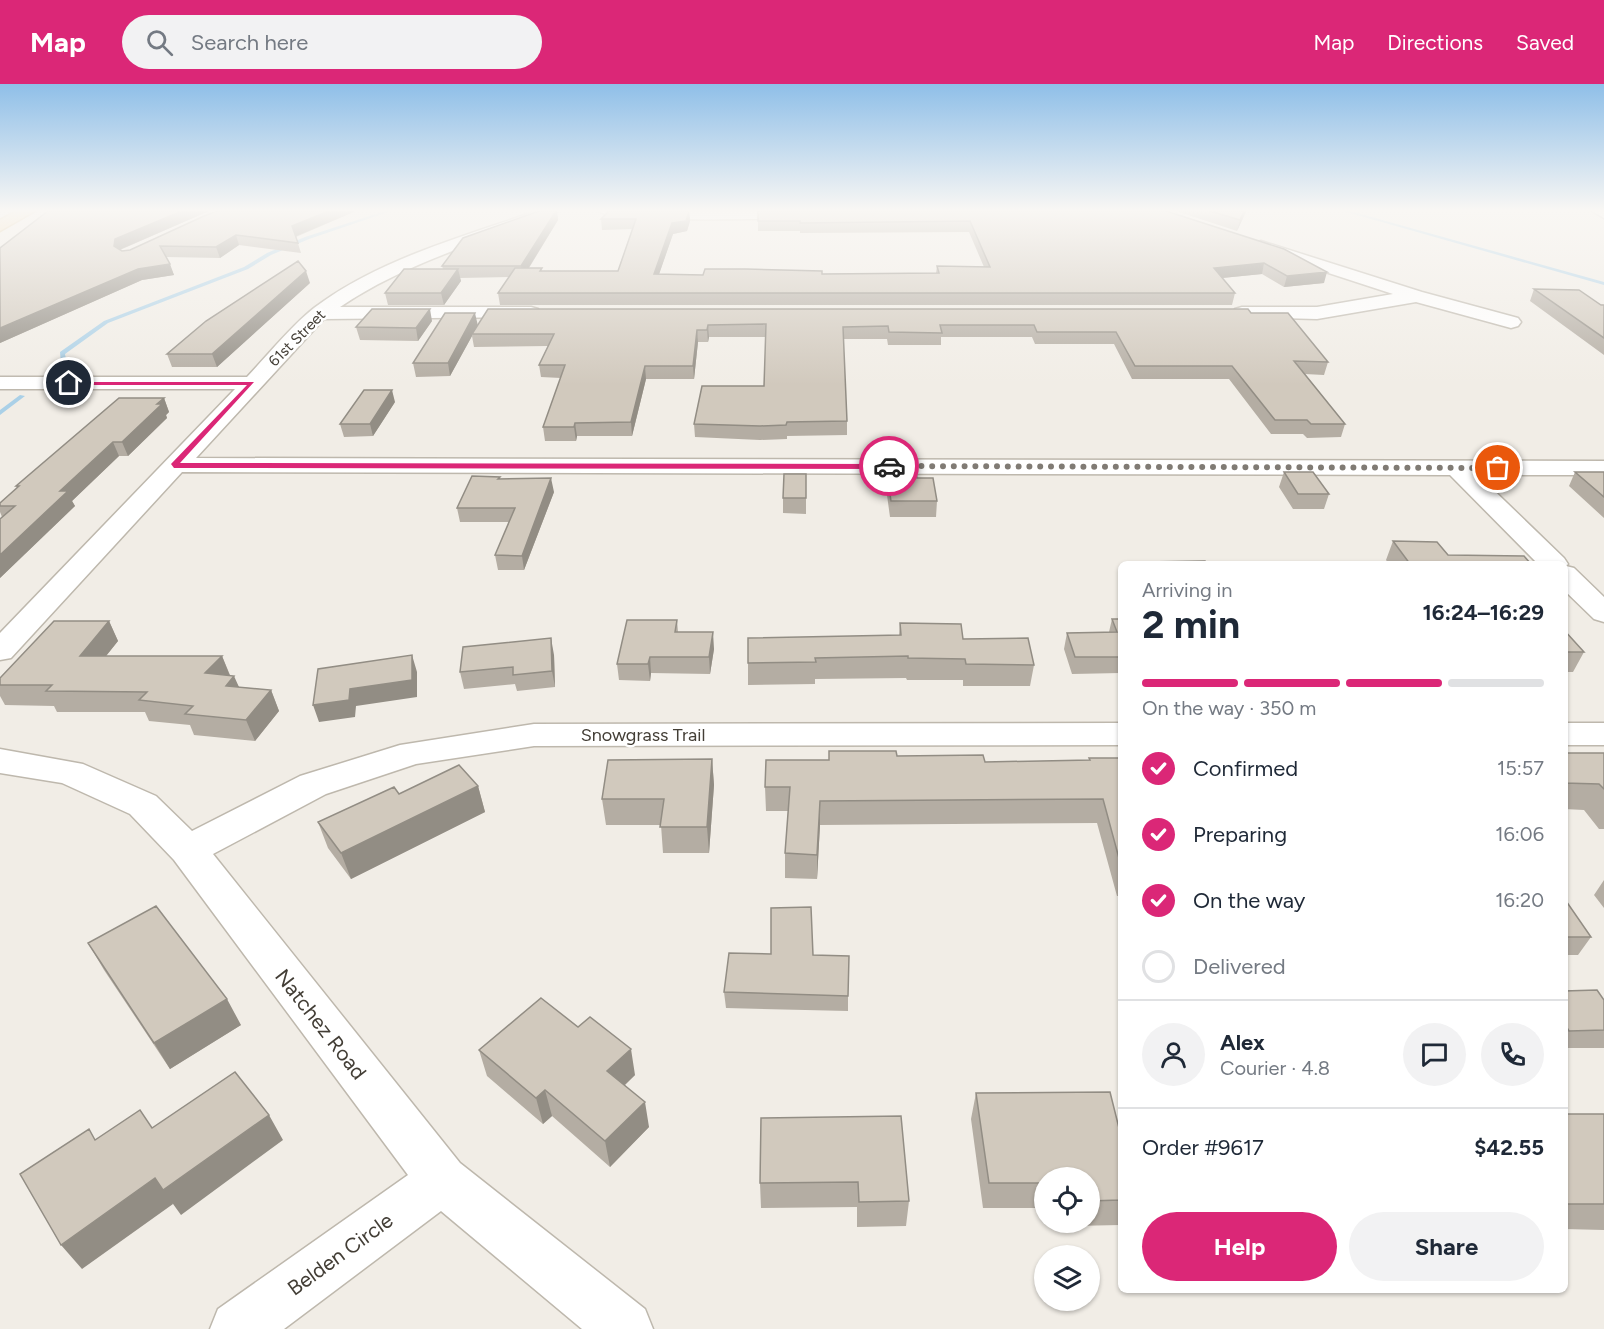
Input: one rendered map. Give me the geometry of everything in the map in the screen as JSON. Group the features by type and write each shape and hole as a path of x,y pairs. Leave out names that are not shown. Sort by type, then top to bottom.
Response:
{"street":[{"name":"61st Street","path":"0,651 319,314 356,288 391,269"},
{"path":"1334,269 1416,296 1512,322"},
{"path":"1222,313 1317,313 1416,296"},
{"path":"319,314 544,313"},
{"path":"0,383 252,383"},
{"path":"174,465 1604,468"},
{"path":"1456,467 1551,561"},
{"path":"1568,578 1604,613"},
{"name":"Snowgrass Trail","path":"188,850 313,785 412,753 534,735 1118,734"},
{"path":"1568,734 1604,734"},
{"name":"Natchez Road","path":"0,761 70,772 143,805 188,850 442,1180 624,1329"},
{"name":"Belden Circle","path":"238,1329 442,1180"}],"building":[{"path":"0,269 138,269 0,328"},
{"path":"286,269 306,271 212,354 167,354 206,321"},
{"path":"404,269 458,269 441,293 385,293"},
{"path":"514,269 618,271 619,269 656,269 654,274 703,275 705,269 822,271 822,274 939,273 938,269 1215,269 1235,293 498,293"},
{"path":"1275,269 1322,269 1327,272 1287,276"},
{"path":"1534,289 1579,290 1604,305 1604,338"},
{"path":"372,309 430,309 416,328 356,327"},
{"path":"488,309 1248,309 1251,313 1288,313 1328,362 1294,361 1345,424 1311,424 1307,420 1275,420 1232,366 1135,366 1116,332 1037,332 1034,325 940,325 942,333 889,332 888,326 843,327 847,421 787,422 786,425 760,426 694,424 702,386 764,386 766,324 708,325 707,330 697,330 693,366 645,366 631,422 575,423 574,427 543,427 565,365 539,365 554,334 472,334"},
{"path":"445,313 475,313 448,363 413,363"},
{"path":"364,390 392,390 370,424 340,424"},
{"path":"119,398 164,398 157,404 162,404 122,442 113,442 60,491 68,491 0,555 0,519 15,506 0,506 0,503 19,486 16,486"},
{"path":"1284,472 1313,472 1329,494 1298,494"},
{"path":"1575,472 1604,472 1604,497"},
{"path":"887,473 916,473 917,478 933,478 937,501 891,501"},
{"path":"784,474 806,474 806,498 783,498"},
{"path":"472,476 500,477 498,479 551,478 522,556 495,555 515,508 457,508"},
{"path":"1393,541 1437,542 1448,555 1524,556 1528,561 1408,561"},
{"path":"1112,619 1118,619 1118,657 1075,657 1067,633 1117,632"},
{"path":"627,620 677,620 675,632 713,632 709,657 650,657 648,664 617,664"},
{"path":"54,621 109,621 80,656 222,656 205,673 234,676 226,686 271,690 246,720 185,714 193,706 139,700 147,692 46,691 52,685 0,685 0,678"},
{"path":"900,623 961,624 963,639 1028,638 1034,665 966,664 965,659 908,658 908,656 815,658 816,662 748,663 748,638 901,635"},
{"path":"1568,634 1584,652 1568,652"},
{"path":"551,638 552,671 513,675 513,667 460,672 463,647"},
{"path":"412,655 412,680 350,689 349,700 313,705 318,669"},
{"path":"829,751 896,751 897,756 983,755 985,762 1118,758 1118,855 1103,799 820,801 817,855 785,853 790,787 765,787 766,760 829,760"},
{"path":"1568,753 1604,753 1604,789 1599,784 1568,783"},
{"path":"712,759 707,827 660,827 664,799 602,799 608,760"},
{"path":"459,765 478,786 341,853 318,822 394,787 399,794"},
{"path":"1568,904 1591,937 1568,937"},
{"path":"156,906 227,999 154,1043 88,943"},
{"path":"811,907 813,955 849,956 848,996 724,992 729,953 771,954 771,908"},
{"path":"1597,990 1604,1000 1604,1030 1569,1031 1568,991"},
{"path":"541,998 578,1027 590,1017 631,1049 607,1071 645,1102 605,1141 545,1090 536,1098 479,1050"},
{"path":"235,1072 269,1115 163,1190 155,1178 61,1245 20,1174 89,1129 95,1140 140,1110 152,1128"},
{"path":"1110,1092 1118,1124 1118,1200 1100,1201 1100,1167 1034,1167 1034,1183 989,1183 976,1093"},
{"path":"1568,1114 1604,1114 1604,1204 1568,1204"},
{"path":"901,1116 909,1201 859,1202 858,1182 760,1183 761,1118"}],"waterway":[{"path":"64,364 62,353 106,322 243,269"},
{"path":"1551,269 1604,284"},
{"path":"0,413 22,396"}],"way so far":[{"path":"889,466 1498,468"}],"route":[{"path":"69,383 252,383 174,465 889,466"}]}
